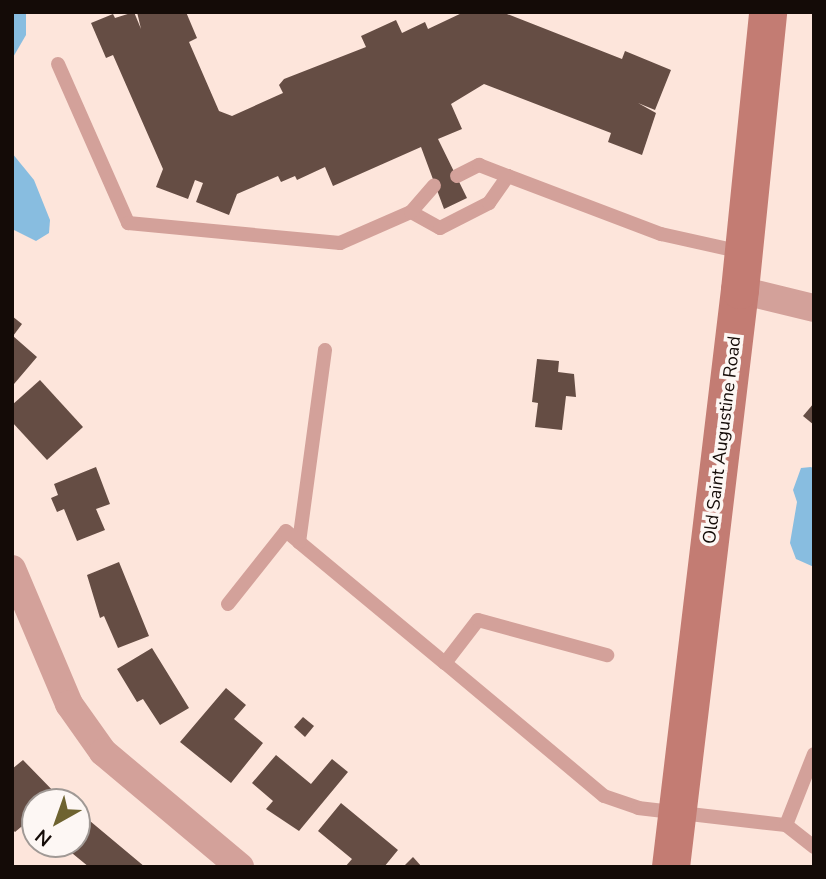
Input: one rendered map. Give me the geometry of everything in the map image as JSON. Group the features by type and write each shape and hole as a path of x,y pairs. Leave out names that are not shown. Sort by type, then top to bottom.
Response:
{"main road":[{"name":"Old Saint Augustine Road","path":"671,867 742,271 768,12"}],"street":[{"path":"742,271 814,308"},
{"path":"12,569 69,704 103,752 232,864"}],"lane":[{"path":"58,64 128,223 340,243 411,212 434,186"},
{"path":"457,176 479,165 661,234 742,271"},
{"path":"411,212 440,228 489,204 508,176"},
{"path":"299,542 325,351"},
{"path":"228,604 286,531 604,796 638,808 677,810 786,825 814,847"},
{"path":"445,663 478,620 607,655"},
{"path":"786,825 814,754"}],"water":[{"path":"12,12 26,14 26,35 12,59"},
{"path":"12,153 34,180 50,220 49,233 36,241 12,229"},
{"path":"801,468 814,469 814,567 796,559 790,543 797,502 793,490"}],"building":[{"path":"134,12 141,29 137,12 186,12 197,38 189,42 219,111 232,116 283,93 279,85 284,79 366,47 361,36 396,20 402,33 425,22 428,29 464,12 502,12 622,59 625,51 671,70 655,110 638,103 656,113 642,155 608,142 611,133 484,84 451,104 462,129 438,139 467,198 444,209 421,147 333,186 325,167 297,180 295,176 281,182 278,176 237,194 229,215 196,202 203,183 195,180 188,199 156,187 163,169 113,55 106,58 91,23 113,14 115,18"},
{"path":"12,316 22,324 13,336 37,357 14,384 12,383"},
{"path":"537,359 559,361 558,372 574,374 576,397 566,396 562,430 535,427 538,403 532,402"},
{"path":"40,380 83,427 47,460 12,422 12,405"},
{"path":"814,403 814,425 803,416"},
{"path":"96,467 110,504 96,509 105,530 77,541 64,509 57,512 51,498 58,495 54,484"},
{"path":"119,562 149,636 118,648 104,616 100,618 87,575"},
{"path":"152,648 189,708 160,725 143,699 137,702 117,669"},
{"path":"226,688 246,705 234,719 263,743 231,783 180,742"},
{"path":"303,717 314,726 305,737 294,727"},
{"path":"276,755 311,784 332,759 348,772 299,831 266,809 273,801 252,783"},
{"path":"23,760 50,788 21,788 21,827 15,832 12,829 12,769"},
{"path":"341,803 398,850 384,867 345,867 352,859 318,831"},
{"path":"91,822 145,867 89,867 78,858 91,858"},
{"path":"413,857 422,867 403,867"}]}
